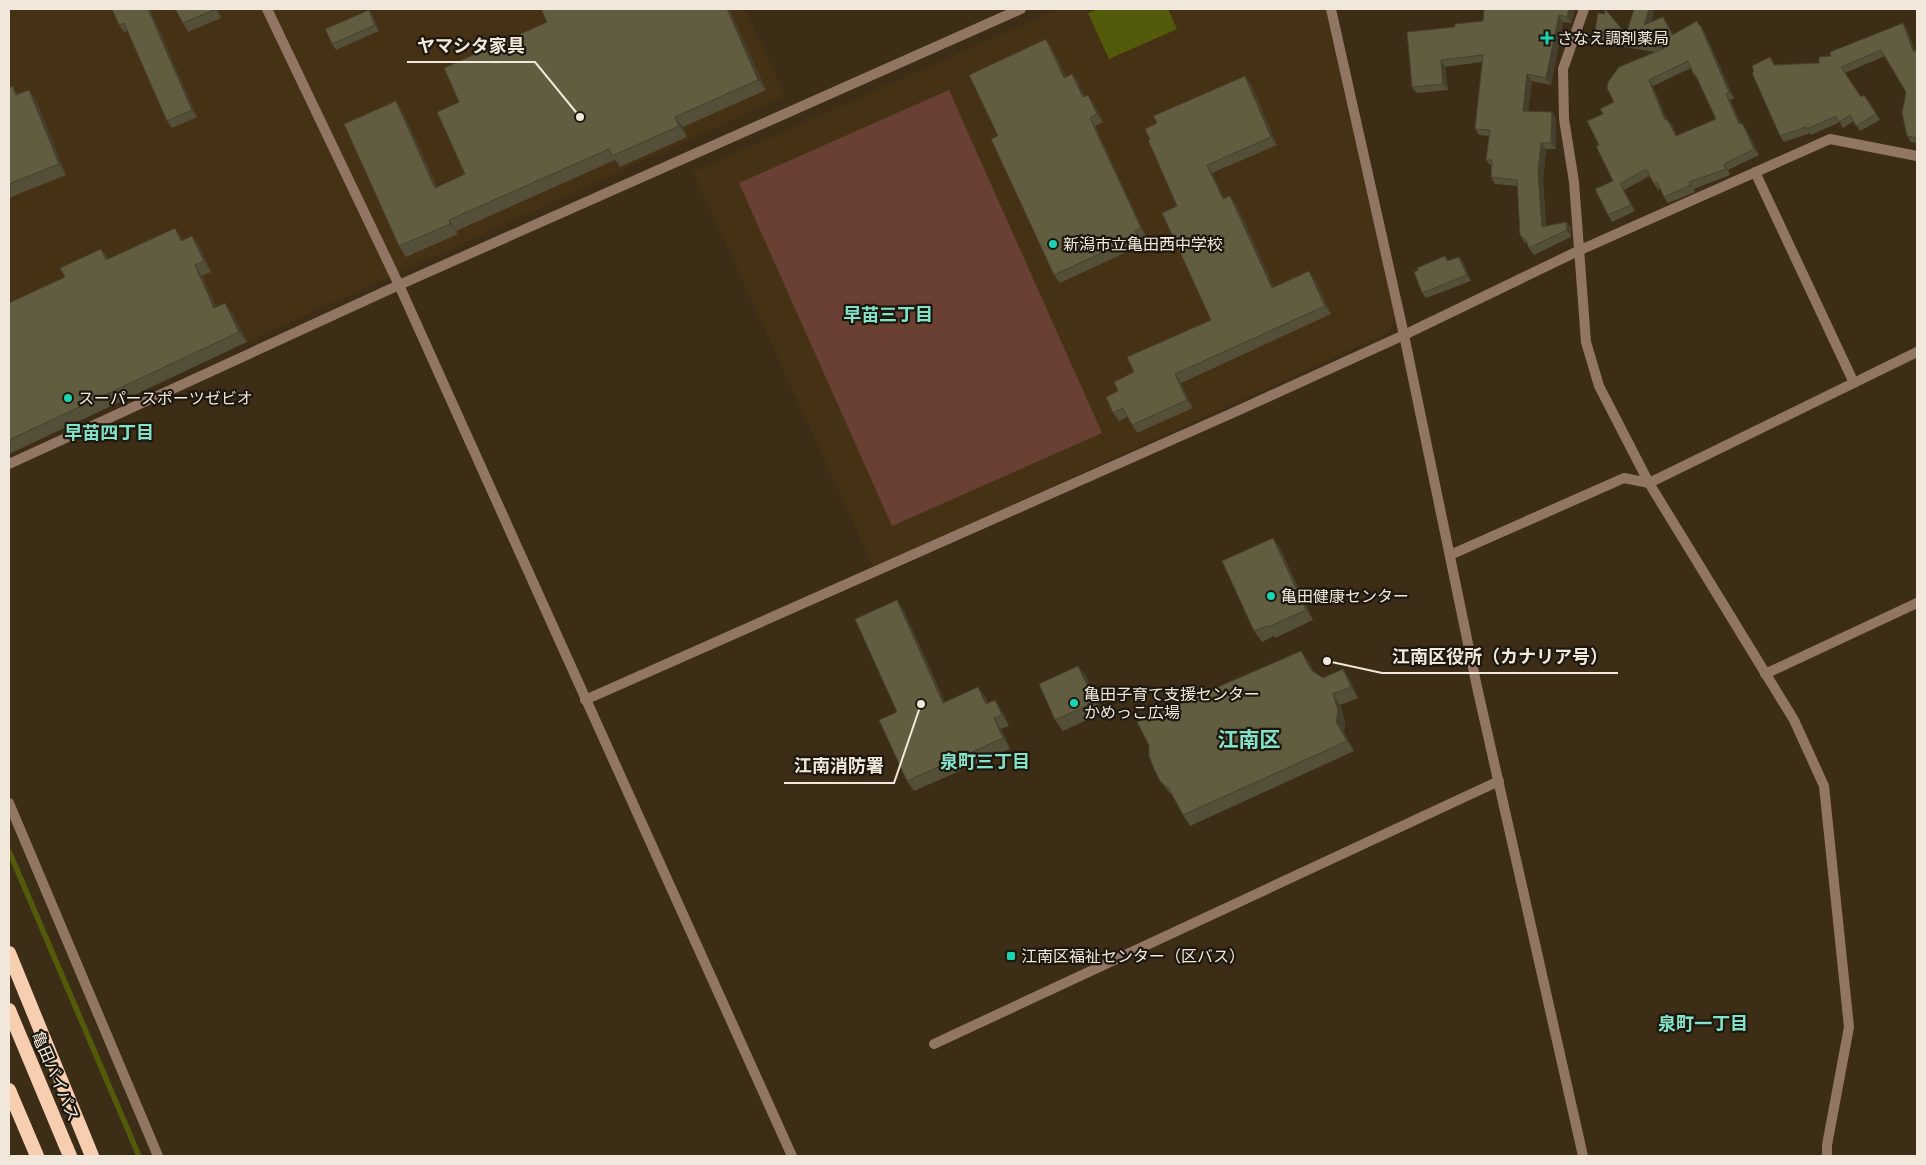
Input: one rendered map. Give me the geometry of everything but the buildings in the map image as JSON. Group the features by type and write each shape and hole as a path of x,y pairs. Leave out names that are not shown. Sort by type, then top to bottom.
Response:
{"highway":[{"path":"9,953 92,1156"},
{"name":"亀田バイパス","path":"9,1010 70,1156"},
{"path":"9,1090 36,1156"}],"street":[{"path":"267,9 399,285 792,1156"},
{"path":"9,464 399,285 1021,9"},
{"path":"1331,9 1404,335 1478,688 1584,1156"},
{"path":"1584,9 1563,69 1564,119 1574,182 1586,342 1599,386 1649,483 1794,720 1824,786 1849,1027 1827,1145 1827,1156"},
{"path":"585,700 1404,335 1578,251 1830,139 1917,156"},
{"path":"1756,172 1854,383"},
{"path":"1450,555 1624,478 1649,483 1917,352"},
{"path":"1765,674 1917,603"},
{"path":"934,1044 1499,781"},
{"path":"9,803 158,1156"}],"shaded area":[{"path":"9,9 745,9 785,96 247,342 9,454"},
{"name":"新潟市立亀田西中学校","path":"1058,9 1326,9 1395,317 1390,332 874,568 693,172"},
{"path":"1098,9 1168,9 1177,29 1109,59 1088,13"},
{"path":"949,90 1102,433 892,526 739,183"}],"waterway":[{"path":"9,851 139,1156"}],"place":[{"name":"さなえ調剤薬局","path":"1547,38"},
{"name":"ヤマシタ家具","path":"580,117"},
{"name":"新潟市立亀田西中学校","path":"1053,244"},
{"name":"スーパースポーツゼビオ","path":"68,398"},
{"name":"亀田健康センター","path":"1271,596"},
{"name":"江南区役所（カナリア号）","path":"1327,661"},
{"name":"亀田子育て支援センター かめっこ広場","path":"1074,703"},
{"name":"江南消防署","path":"921,704"},
{"name":"江南区福祉センター（区バス）","path":"1011,956"}],"district":[{"name":"早苗三丁目","path":"888,314"},
{"name":"早苗四丁目","path":"109,432"},
{"name":"江南区","path":"1249,739"},
{"name":"泉町三丁目","path":"985,761"},
{"name":"泉町一丁目","path":"1703,1023"}]}
